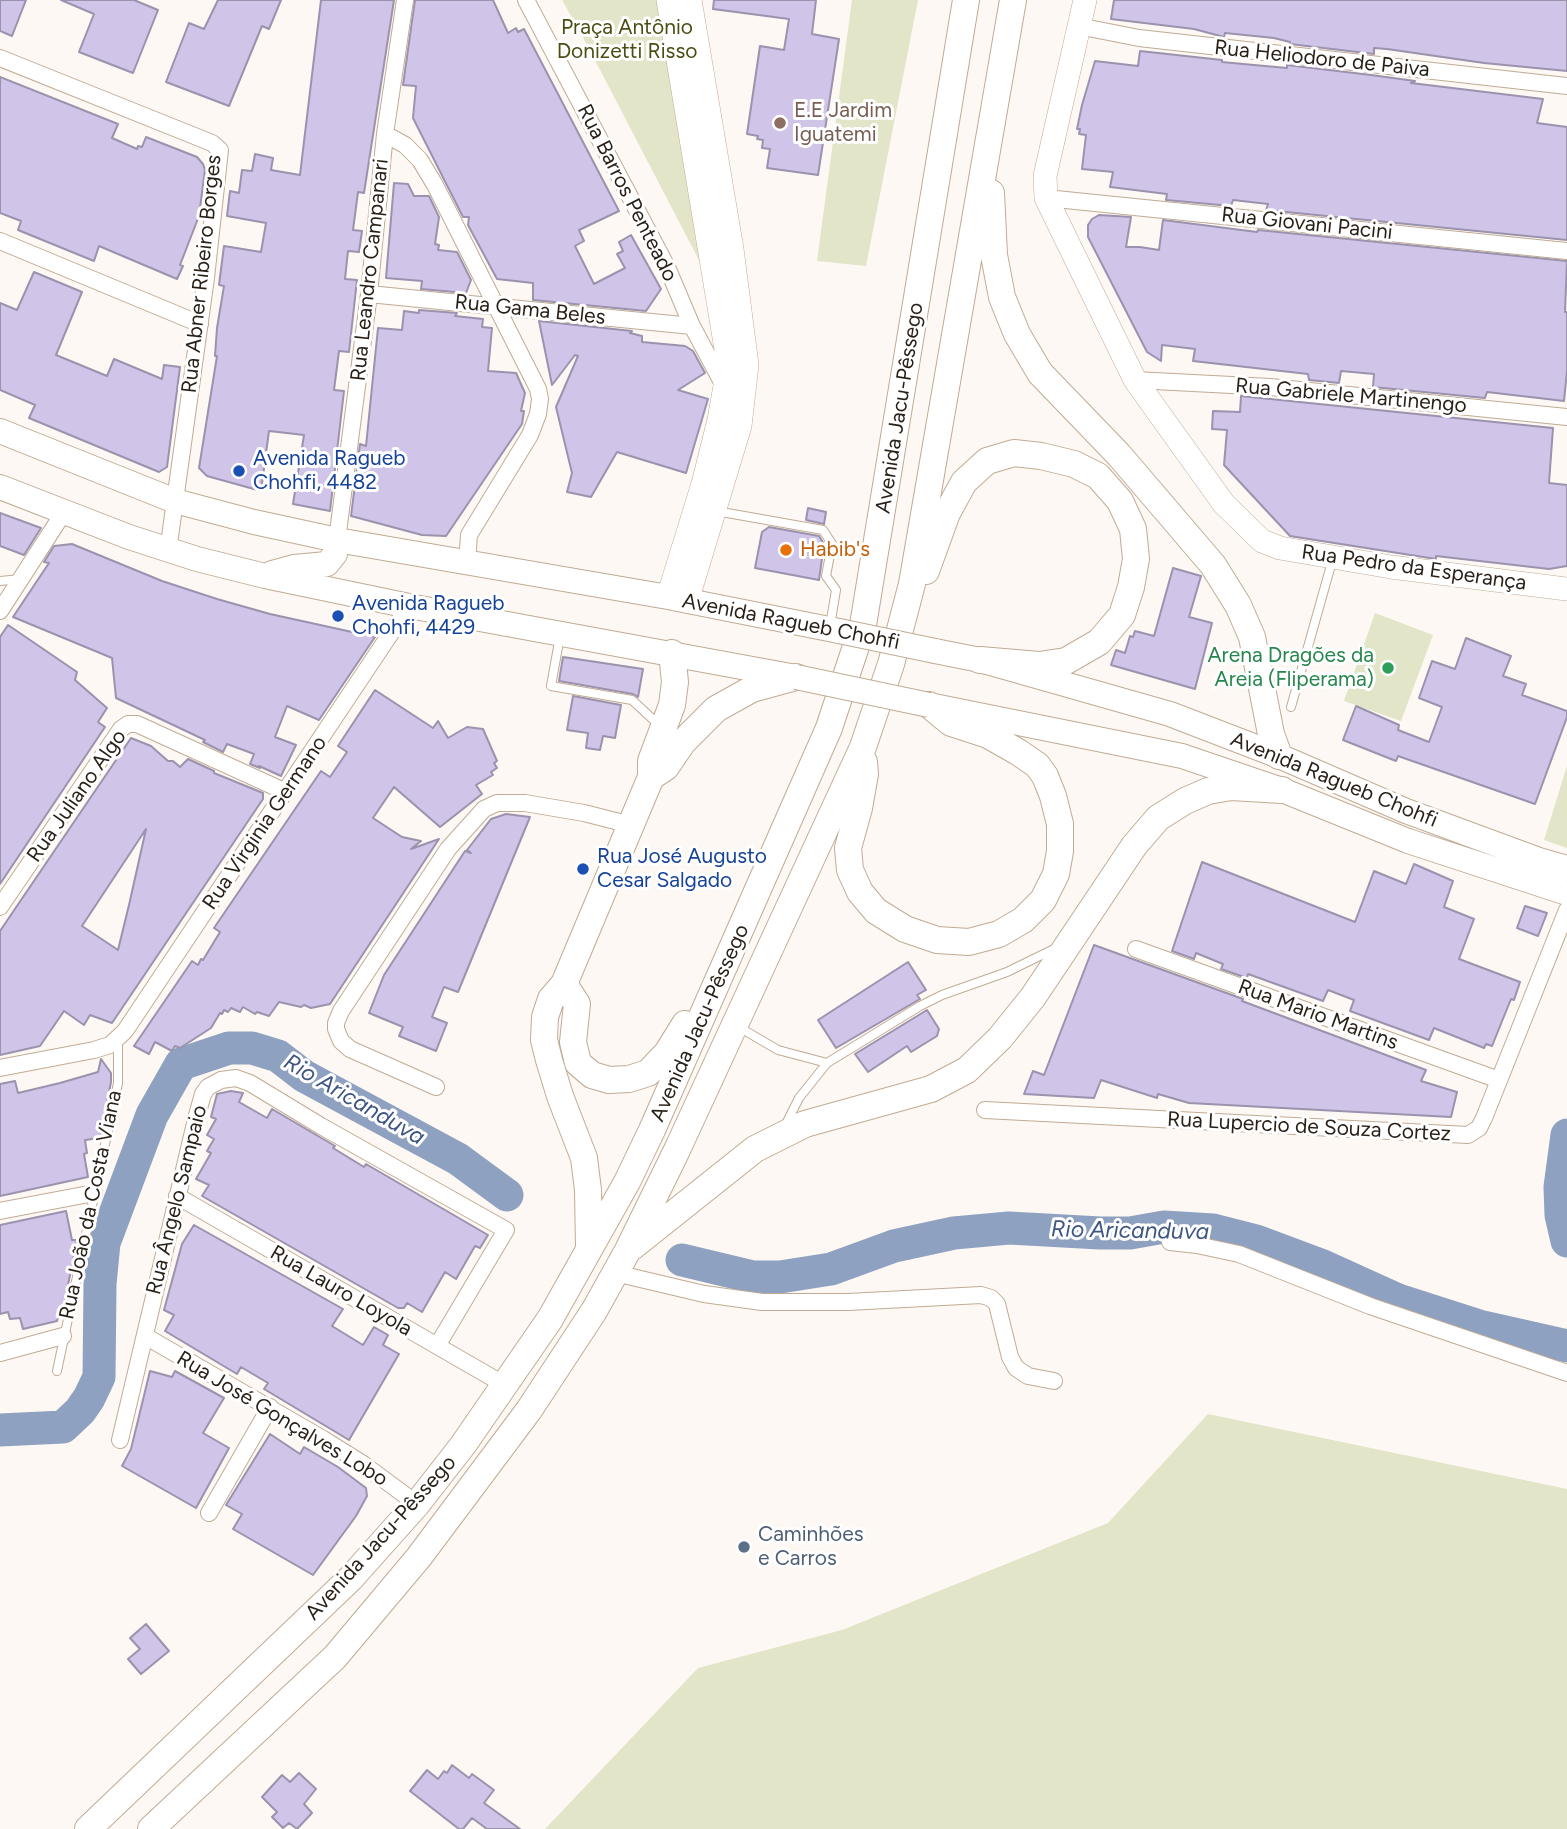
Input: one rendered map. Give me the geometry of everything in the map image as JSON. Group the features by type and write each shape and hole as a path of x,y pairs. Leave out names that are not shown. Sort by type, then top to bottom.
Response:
{"highway":[{"path":"959,0 960,42"},
{"name":"Avenida Jacu-Pêssego","path":"88,1829 351,1578 417,1504 505,1385 550,1318 627,1182 710,1001 829,728 863,625 967,0"},
{"name":"Avenida Jacu-Pêssego","path":"151,1829 335,1657 419,1557 529,1410 594,1311 622,1262 735,1025 863,747 891,664 912,584 1013,0"},
{"path":"989,146 995,255 1002,297 1017,334 1040,373 1119,455 1213,565 1238,605 1252,637 1271,734 1279,756"},
{"path":"912,584 928,569 947,513 964,482 987,461 1014,453 1041,456 1074,464 1098,476 1120,501 1133,529 1136,559 1122,615 1099,642 1066,661 1039,665 980,660"},
{"path":"589,1250 583,1158 560,1096 544,1040 545,1017 551,999 565,984 651,777 651,761 664,729 675,682 672,653"},
{"path":"651,777 666,767 683,742 716,709 752,689 796,677"},
{"path":"863,747 865,774 848,848 850,870 860,892 876,911 905,929 937,940 969,942 999,934 1023,920 1043,900 1056,874 1060,851 1059,824 1045,776 1037,765 1018,752 988,735 951,723 929,705"},
{"path":"622,1262 755,1149 805,1124 931,1089 967,1070 1000,1038 1033,997 1134,846 1158,818 1185,800 1208,791 1231,787 1282,790"},
{"path":"565,984 577,1004 573,1042 578,1063 592,1075 609,1080 629,1079 648,1073 667,1053 692,1014 710,1001"}],"main road":[{"path":"668,0 726,349 725,386 678,599"},
{"path":"678,599 715,511 740,426 747,365 732,249 690,0"},
{"path":"1085,0 1045,176 1046,198 1135,380"},
{"name":"Rua Pedro da Esperança","path":"1135,380 1224,504 1262,541 1280,548 1333,558 1567,589"},
{"name":"Avenida Ragueb Chohfi","path":"0,431 175,501 337,540 678,599 980,660 1170,713 1406,811 1567,868"},
{"name":"Avenida Ragueb Chohfi","path":"0,487 168,551 265,576 409,606 796,677 1182,756 1282,790 1408,841 1567,893"},
{"path":"265,576 294,567 327,564 335,554 337,540"}],"street":[{"name":"Rua Leandro Campanari","path":"337,540 369,294 385,134 405,0"},
{"name":"Rua Barros Penteado","path":"526,0 667,267 692,326 725,386"},
{"name":"Rua Heliodoro de Paiva","path":"1078,26 1139,38 1567,86"},
{"name":"Rua Abner Ribeiro Borges","path":"0,58 218,146 219,159 200,324 168,551"},
{"path":"385,134 405,145 420,160 499,308 532,374 540,399 530,435 469,535 467,562"},
{"name":"Rua Giovani Pacini","path":"1046,198 1567,251"},
{"path":"0,241 200,324"},
{"name":"Rua Gama Beles","path":"369,294 692,326"},
{"name":"Rua Gabriele Martinengo","path":"1135,380 1270,387 1567,417"},
{"path":"0,611 64,512"},
{"name":"Rua Virginia Germano","path":"118,1039 409,606"},
{"name":"Rua Juliano Algo","path":"0,907 121,729 128,724 137,724 286,792"},
{"path":"436,1087 350,1049 341,1041 335,1029 341,1011 448,849 484,809 497,803 537,805 631,825"},
{"name":"Rua Lupercio de Souza Cortez","path":"985,1110 1468,1135 1479,1128 1567,910"},
{"name":"Rua Mario Martins","path":"1136,949 1499,1080"},
{"path":"0,1068 94,1050 110,1045 118,1039"},
{"name":"Rua Ângelo Sampaio","path":"120,1440 203,1094 208,1087 221,1080 236,1078 250,1083 506,1230 437,1346"},
{"path":"0,1212 94,1193"},
{"name":"Rua Lauro Loyola","path":"177,1196 505,1385"},
{"path":"1170,1242 1239,1254 1381,1310 1567,1373"},
{"path":"622,1262 704,1294 762,1302 848,1302 981,1295 991,1298 997,1304 1010,1357 1016,1368 1028,1376 1054,1381"},
{"path":"0,1353 63,1336"},
{"name":"Rua José Gonçalves Lobo","path":"145,1336 363,1464 417,1504"},
{"path":"209,1513 270,1407"}],"lane":[{"path":"715,511 823,530 832,544 826,576 835,590 834,630"},
{"path":"1291,707 1333,558"},
{"path":"0,581 21,579"},
{"path":"560,633 551,686 632,700 664,729"},
{"path":"779,1137 799,1098 827,1063 920,1006 942,995 1007,972 1071,940"},
{"path":"735,1025 778,1050 827,1063"},
{"name":"Rua João da Costa Viana","path":"57,1371 118,1083 118,1039"}],"green space":[{"name":"Praça Antônio Donizetti Risso","path":"562,0 659,0 701,264 585,41"},
{"path":"852,0 918,0 866,266 817,261"},
{"name":"Arena Dragões da Areia (Fliperama)","path":"1375,613 1433,635 1401,721 1344,701"},
{"path":"1567,766 1567,848 1544,840"},
{"path":"1208,1414 1567,1489 1567,1829 545,1829 698,1668 842,1630 1108,1523"}],"building":[{"path":"0,0 26,0 12,36 0,31"},
{"path":"61,0 134,0 158,10 133,73 79,52 94,14"},
{"path":"218,0 281,0 269,29 262,26 229,106 166,82 189,23 204,29"},
{"path":"321,0 394,0 364,193 358,192 353,230 362,231 359,252 348,251 345,279 357,280 349,352 339,351 334,390 344,391 330,511 293,504 304,435 269,431 261,491 207,476 199,468 217,356 217,328 224,286 219,285 224,246 261,252 266,223 227,216 230,191 239,193 242,170 252,171 255,154 273,158 271,170 300,175"},
{"path":"415,0 493,0 508,33 516,28 518,32 524,29 619,211 579,230 584,241 575,246 594,284 625,268 617,254 623,251 619,242 631,235 661,289 646,311 533,300 533,283 497,279 468,225 469,217 463,217 413,118 416,86 403,85"},
{"path":"714,0 816,0 812,34 839,39 818,175 767,168 770,149 762,148 763,140 757,139 758,136 747,134 760,46 784,50 789,19 713,9"},
{"path":"1114,0 1567,0 1567,71 1484,63 1387,49 1374,48 1374,54 1290,44 1274,38 1225,33 1224,37 1194,29 1111,19"},
{"path":"1140,51 1222,62 1287,68 1287,65 1371,75 1415,81 1411,83 1543,99 1537,123 1567,127 1567,240 1266,210 1268,204 1233,200 1231,206 1166,200 1167,194 1110,187 1113,172 1082,169 1086,135 1079,134 1080,129 1077,129 1082,105 1095,61 1138,66"},
{"path":"0,77 118,124 112,138 137,149 138,146 142,147 146,137 197,157 205,170 199,216 177,279 99,246 94,261 18,230 21,221 0,213"},
{"path":"394,183 408,184 414,196 429,196 439,217 435,244 439,245 438,250 457,252 471,280 466,293 421,289 422,281 386,278"},
{"path":"1099,215 1131,217 1126,247 1159,250 1163,220 1257,232 1567,261 1567,371 1564,401 1487,392 1485,398 1373,387 1374,374 1341,371 1339,383 1309,380 1308,374 1193,361 1195,349 1162,345 1161,361 1147,352 1088,237 1088,225"},
{"path":"34,272 82,292 56,355 107,376 114,359 162,379 164,365 180,367 167,467 159,472 29,418 35,405 0,390 0,303 17,310"},
{"path":"419,310 457,313 455,316 483,319 482,327 492,328 488,371 516,373 525,393 521,411 524,411 522,424 446,536 422,535 351,516 360,444 366,446 378,328 402,330 404,311 419,313"},
{"path":"539,321 632,331 630,333 642,336 642,342 685,346 693,351 705,373 678,390 708,399 686,473 617,452 591,497 567,492 572,473 556,407 578,356 575,355 552,385"},
{"path":"1241,396 1553,428 1549,483 1567,485 1567,566 1549,569 1436,556 1436,559 1290,536 1224,465 1227,430 1212,429 1213,411 1240,412"},
{"path":"808,508 826,512 824,524 806,520"},
{"path":"0,513 41,528 24,555 0,546"},
{"path":"769,527 819,536 824,544 819,580 755,568 762,532"},
{"path":"72,544 162,581 217,599 270,614 375,637 319,720 287,706 275,737 296,745 281,776 250,764 254,754 227,744 223,752 203,742 205,740 116,698 112,658 13,617 49,563 44,562 54,546"},
{"path":"1173,568 1201,576 1189,617 1212,623 1195,689 1111,665 1116,650 1125,653 1130,636 1133,637 1135,631 1154,636"},
{"path":"8,625 77,672 75,680 107,708 98,722 105,727 0,884 0,637"},
{"path":"1466,638 1511,656 1503,676 1526,684 1522,695 1567,711 1535,804 1398,756 1396,761 1343,740 1356,706 1399,725 1398,730 1429,742 1442,707 1419,698 1432,661 1455,669"},
{"path":"563,657 643,669 638,697 559,681"},
{"path":"375,690 433,728 438,721 448,738 467,727 483,729 497,761 494,763 497,768 491,772 493,775 476,785 482,794 440,827 394,787 373,818 402,837 421,841 411,849 439,839 330,1004 311,1008 279,1002 269,1016 257,1012 255,1014 243,1007 240,1012 231,1008 228,1012 224,1010 220,1013 211,1028 180,1048 175,1046 172,1051 155,1042 149,1054 134,1046 192,961 198,965 201,959 203,960 220,932 214,928 321,771 330,777 347,752 338,746"},
{"path":"573,696 621,705 615,738 603,736 600,750 586,748 588,733 567,730"},
{"path":"131,738 151,746 168,761 173,761 180,767 188,759 263,793 263,799 112,1023 90,1015 84,1025 64,1011 40,1046 0,1055 0,931","holes":["146,829 118,950 82,926"]},
{"path":"506,814 530,817 458,992 444,987 432,1017 447,1023 436,1051 399,1036 403,1027 369,1013 384,975 465,851 471,853 467,850 491,819"},
{"path":"1202,862 1355,922 1374,871 1406,884 1414,864 1453,881 1444,907 1474,919 1459,959 1520,982 1492,1046 1486,1044 1484,1048 1434,1028 1429,1040 1350,1011 1354,1000 1328,990 1323,1001 1248,974 1247,978 1221,969 1223,964 1196,953 1194,959 1172,951"},
{"path":"1525,906 1547,913 1538,936 1517,928"},
{"path":"1094,945 1426,1070 1421,1081 1457,1092 1451,1117 1189,1103 1158,1094 1157,1098 1101,1080 1094,1098 1024,1094 1033,1071 1044,1075"},
{"path":"908,962 926,990 917,995 920,999 836,1048 818,1020"},
{"path":"927,1010 939,1029 937,1036 911,1052 907,1046 868,1072 855,1054"},
{"path":"101,1059 111,1073 111,1082 100,1138 85,1140 87,1153 84,1154 88,1177 0,1196 0,1084 15,1081 18,1093 60,1083 98,1072"},
{"path":"231,1091 243,1093 239,1102 267,1118 272,1109 335,1146 333,1148 364,1167 366,1164 488,1235 480,1248 475,1246 456,1279 445,1272 422,1312 407,1303 404,1308 398,1308 202,1196 209,1185 196,1179 211,1153 207,1151 214,1139 207,1135 216,1119 211,1117 217,1094"},
{"path":"66,1211 72,1240 77,1240 65,1300 57,1321 23,1329 20,1318 10,1319 8,1312 0,1314 0,1225"},
{"path":"194,1225 343,1309 332,1326 363,1345 374,1327 388,1335 383,1345 399,1354 349,1440 264,1389 268,1383 241,1367 237,1374 165,1331 174,1315 164,1310 182,1244"},
{"path":"150,1371 172,1377 175,1371 224,1398 203,1433 229,1448 196,1508 122,1466 131,1449"},
{"path":"270,1434 300,1454 304,1447 366,1488 367,1496 356,1516 313,1575 233,1529 242,1514 226,1505"},
{"path":"146,1624 169,1651 141,1674 128,1659 140,1649 130,1638"},
{"path":"452,1765 469,1778 472,1774 494,1790 484,1803 520,1829 487,1829 472,1818 463,1829 459,1829 410,1791 427,1770 438,1779 444,1771 447,1773"},
{"path":"299,1773 316,1789 304,1804 312,1813 297,1829 289,1823 283,1828 272,1817 277,1812 262,1797 282,1775 290,1782"}],"waterway":[{"name":"Rio Aricanduva","path":"0,1430 63,1427 89,1398 99,1377 100,1284 104,1243 152,1115 181,1064 229,1048 252,1048 278,1056 304,1076 458,1159 507,1195"},
{"path":"1567,1135 1560,1187 1561,1215 1567,1241"},
{"name":"Rio Aricanduva","path":"682,1260 753,1277 780,1277 831,1269 894,1246 954,1233 1009,1228 1100,1233 1130,1233 1164,1227 1213,1230 1256,1241 1323,1266 1398,1300 1479,1326 1567,1346"}],"place":[{"name":"E.E Jardim Iguatemi","path":"780,123"},
{"name":"Avenida Ragueb Chohfi, 4482","path":"239,471"},
{"name":"Habib's","path":"786,550"},
{"name":"Avenida Ragueb Chohfi, 4429","path":"338,616"},
{"name":"Arena Dragões da Areia (Fliperama)","path":"1388,668"},
{"name":"Rua José Augusto Cesar Salgado","path":"583,869"},
{"name":"Caminhões e Carros","path":"744,1547"}]}
